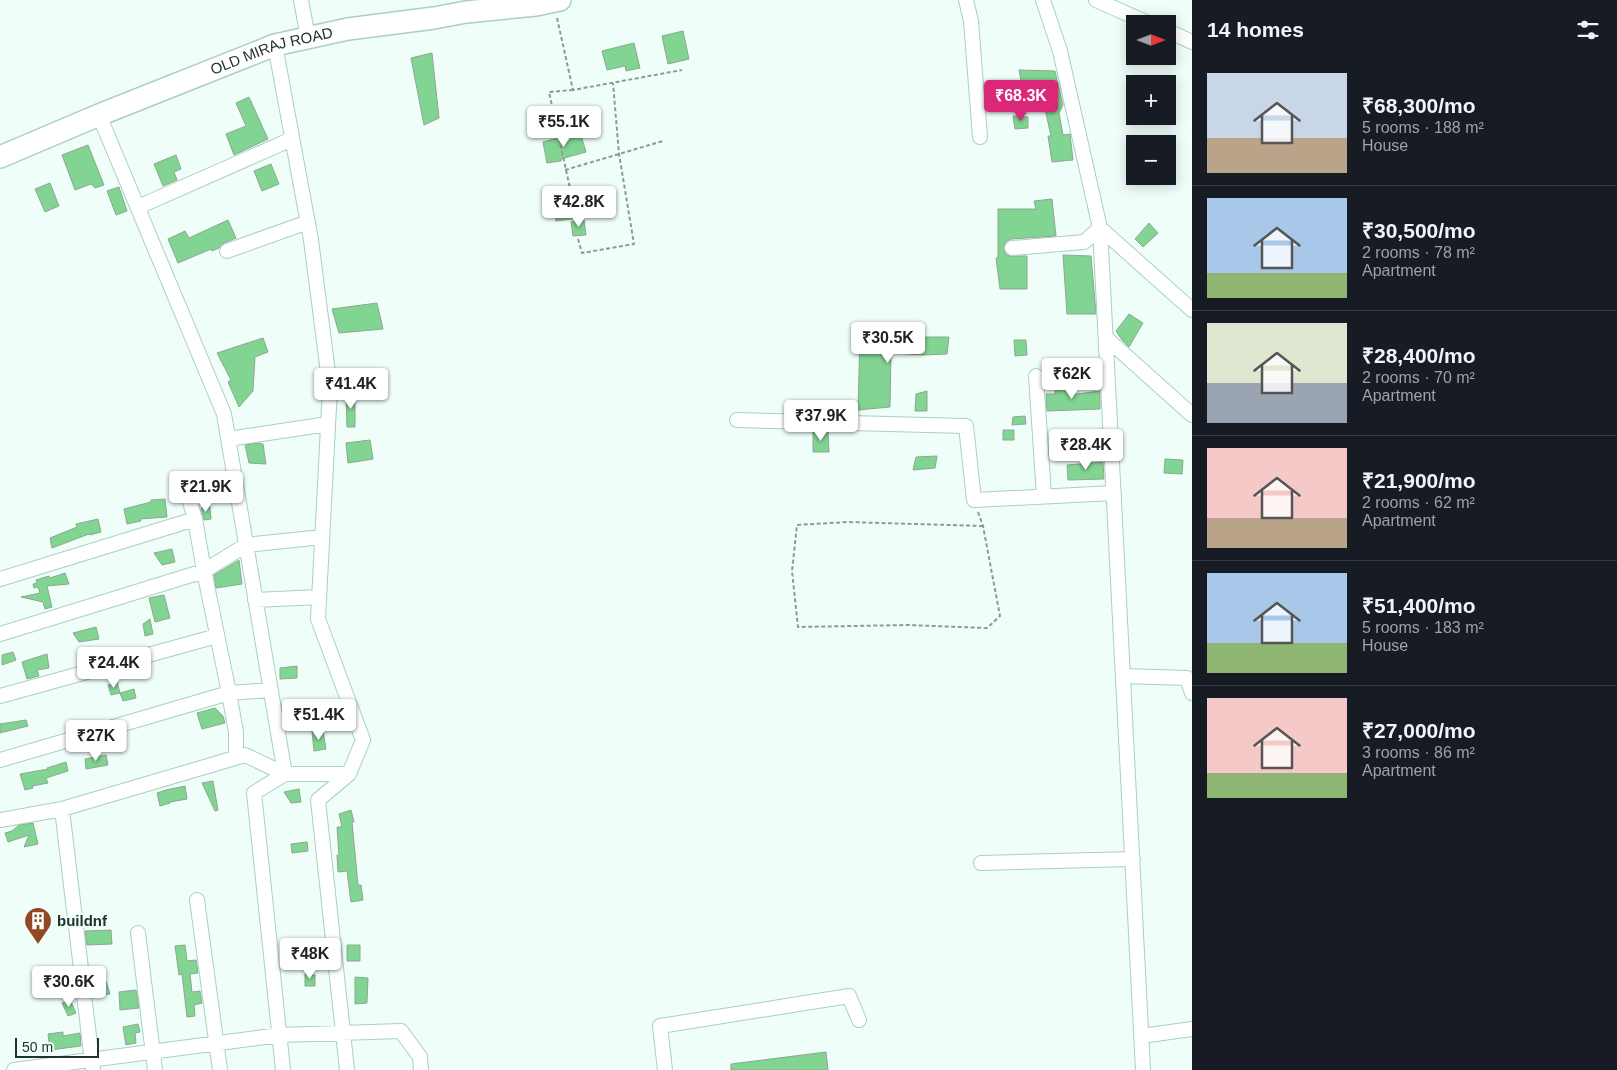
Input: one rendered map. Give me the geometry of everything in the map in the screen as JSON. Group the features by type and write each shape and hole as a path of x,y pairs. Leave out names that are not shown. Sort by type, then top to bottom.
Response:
{"main road":[{"name":"OLD MIRAJ ROAD","path":"0,157 99,115 275,45 348,28 434,18 466,12 536,5 557,0"}],"street":[{"path":"301,0 308,38"},
{"path":"966,0 971,21 980,137"},
{"path":"1043,0 1060,51 1100,228 1143,1070"},
{"path":"1096,0 1130,15"},
{"path":"1176,35 1192,42"},
{"path":"275,45 308,222 330,388 318,619 363,740 349,774 318,800 347,1070"},
{"path":"99,115 224,414 285,774"},
{"path":"138,207 292,139"},
{"path":"227,251 308,222"},
{"path":"1012,248 1084,242 1100,228"},
{"path":"1100,228 1192,310"},
{"path":"1106,338 1192,415"},
{"path":"1036,376 1044,496"},
{"path":"737,420 966,426 974,500 1114,493"},
{"path":"228,439 328,424"},
{"path":"234,476 190,502 229,693 236,732 236,757"},
{"path":"0,579 195,519"},
{"path":"0,634 204,570 246,545 322,537"},
{"path":"256,600 319,597"},
{"path":"0,696 217,636"},
{"path":"1123,676 1187,678 1192,692"},
{"path":"0,760 229,693 271,690"},
{"path":"0,820 62,809 245,755 285,774 349,774"},
{"path":"283,1070 254,793 285,774"},
{"path":"62,809 92,1065"},
{"path":"981,863 1133,859"},
{"path":"198,900 220,1070"},
{"path":"138,934 155,1070"},
{"path":"665,1070 660,1026 849,996 859,1020"},
{"path":"1142,1036 1192,1029"},
{"path":"14,1070 92,1065 153,1052 280,1035 401,1031 420,1057 421,1070"}],"path":[{"path":"557,0 573,90"},
{"path":"573,202 549,92 573,90 682,70"},
{"path":"578,239 582,253 634,244 618,154 613,83"},
{"path":"566,170 663,141"},
{"path":"974,500 984,526 1000,616 987,628 908,625 798,627 792,571 797,525 847,522 984,526"}],"building":[{"path":"683,31 689,59 668,64 662,36"},
{"path":"634,43 640,68 626,71 625,66 607,70 602,51"},
{"path":"432,53 439,118 424,125 411,58"},
{"path":"1019,70 1055,71 1063,105 1059,113 1063,135 1070,134 1073,160 1052,162 1048,136 1051,136 1043,100 1025,101"},
{"path":"249,97 268,139 234,155 226,134 246,126 236,103"},
{"path":"1013,116 1028,117 1028,128 1015,129"},
{"path":"580,132 586,152 561,159 561,161 547,163 543,142"},
{"path":"88,145 104,185 95,188 91,184 75,190 62,155"},
{"path":"176,155 181,169 174,172 177,180 163,186 154,164"},
{"path":"271,164 279,184 262,191 254,171"},
{"path":"50,183 59,206 45,212 35,189"},
{"path":"119,187 127,211 116,215 107,191"},
{"path":"1052,199 1056,236 1011,239 1004,245 1005,253 1009,256 1027,256 1027,289 1000,289 996,258 998,258 998,209 1036,209 1034,201"},
{"path":"576,203 578,218 556,221 554,206"},
{"path":"228,220 236,238 224,243 219,248 212,251 211,249 178,263 168,239 185,231 189,238"},
{"path":"584,220 586,235 573,236 571,222"},
{"path":"1149,223 1158,233 1143,247 1135,239"},
{"path":"1063,255 1091,256 1096,314 1067,314"},
{"path":"377,303 383,329 339,333 332,309"},
{"path":"1129,314 1143,323 1129,347 1116,331"},
{"path":"891,334 891,337 949,337 947,354 891,353 890,407 858,410 860,335"},
{"path":"263,338 268,352 255,357 253,391 239,407 228,382 231,380 217,353"},
{"path":"1014,340 1026,340 1027,355 1015,356"},
{"path":"1071,384 1070,395 1100,391 1100,409 1047,411 1046,394 1055,394 1055,385"},
{"path":"927,391 927,411 915,411 916,394"},
{"path":"346,394 355,394 355,427 347,427"},
{"path":"1025,416 1026,424 1012,425 1013,417"},
{"path":"1003,430 1014,430 1014,440 1003,440"},
{"path":"813,431 828,431 829,452 813,452"},
{"path":"370,440 373,459 348,463 346,443"},
{"path":"263,444 266,464 249,463 245,445"},
{"path":"937,456 935,468 913,470 916,457"},
{"path":"1165,459 1183,460 1182,474 1164,473"},
{"path":"1103,462 1104,479 1068,480 1067,465"},
{"path":"165,499 167,517 140,519 141,521 127,524 124,509 151,502 151,500"},
{"path":"210,507 211,519 204,520 201,508"},
{"path":"98,519 101,532 89,534 52,548 50,538 77,527 76,524"},
{"path":"172,549 175,562 162,565 154,553"},
{"path":"239,560 242,584 216,588 214,575"},
{"path":"65,573 69,584 47,586 52,607 45,609 43,602 21,597 40,593 38,587 34,588 33,584 37,583 36,580"},
{"path":"164,595 170,618 155,622 149,598"},
{"path":"150,619 153,634 145,636 143,624"},
{"path":"96,627 99,639 79,642 73,633"},
{"path":"13,652 16,660 2,665 2,655"},
{"path":"47,654 49,668 37,670 39,676 27,679 22,662"},
{"path":"297,666 297,678 280,679 280,668"},
{"path":"117,682 120,693 111,695 108,685"},
{"path":"134,689 136,698 123,701 120,693"},
{"path":"215,708 223,716 225,723 202,729 197,713"},
{"path":"26,720 28,726 0,733 0,724"},
{"path":"312,731 323,731 326,749 314,751"},
{"path":"106,755 108,765 86,769 85,759"},
{"path":"66,762 68,771 46,778 48,783 32,786 33,788 25,790 20,774 48,769"},
{"path":"213,781 218,810 215,811 202,783"},
{"path":"185,786 187,799 160,806 157,793"},
{"path":"299,789 301,802 291,803 284,792"},
{"path":"351,810 354,822 352,822 358,885 361,885 363,900 351,902 347,871 338,872 337,827 342,827 339,814"},
{"path":"33,823 38,844 24,847 29,835 8,842 5,833 12,831 19,825"},
{"path":"307,842 308,851 292,853 291,844"},
{"path":"111,930 112,944 87,945 85,931"},
{"path":"185,945 187,961 196,960 198,973 190,974 192,992 200,991 202,1003 194,1005 195,1016 187,1017 182,974 179,975 175,946"},
{"path":"347,945 360,945 360,961 347,961"},
{"path":"305,974 315,975 315,986 305,986"},
{"path":"355,977 368,978 367,1003 355,1004"},
{"path":"106,981 110,994 99,995 99,982"},
{"path":"136,990 139,1008 120,1010 119,992"},
{"path":"70,1000 76,1013 68,1016 62,1003"},
{"path":"138,1024 140,1032 135,1033 136,1043 126,1045 123,1027"},
{"path":"63,1032 63,1036 80,1033 81,1046 50,1050 48,1034"},
{"path":"826,1052 828,1070 731,1070 731,1064"}],"place":[{"name":"buildnf","path":"38,945"}]}
